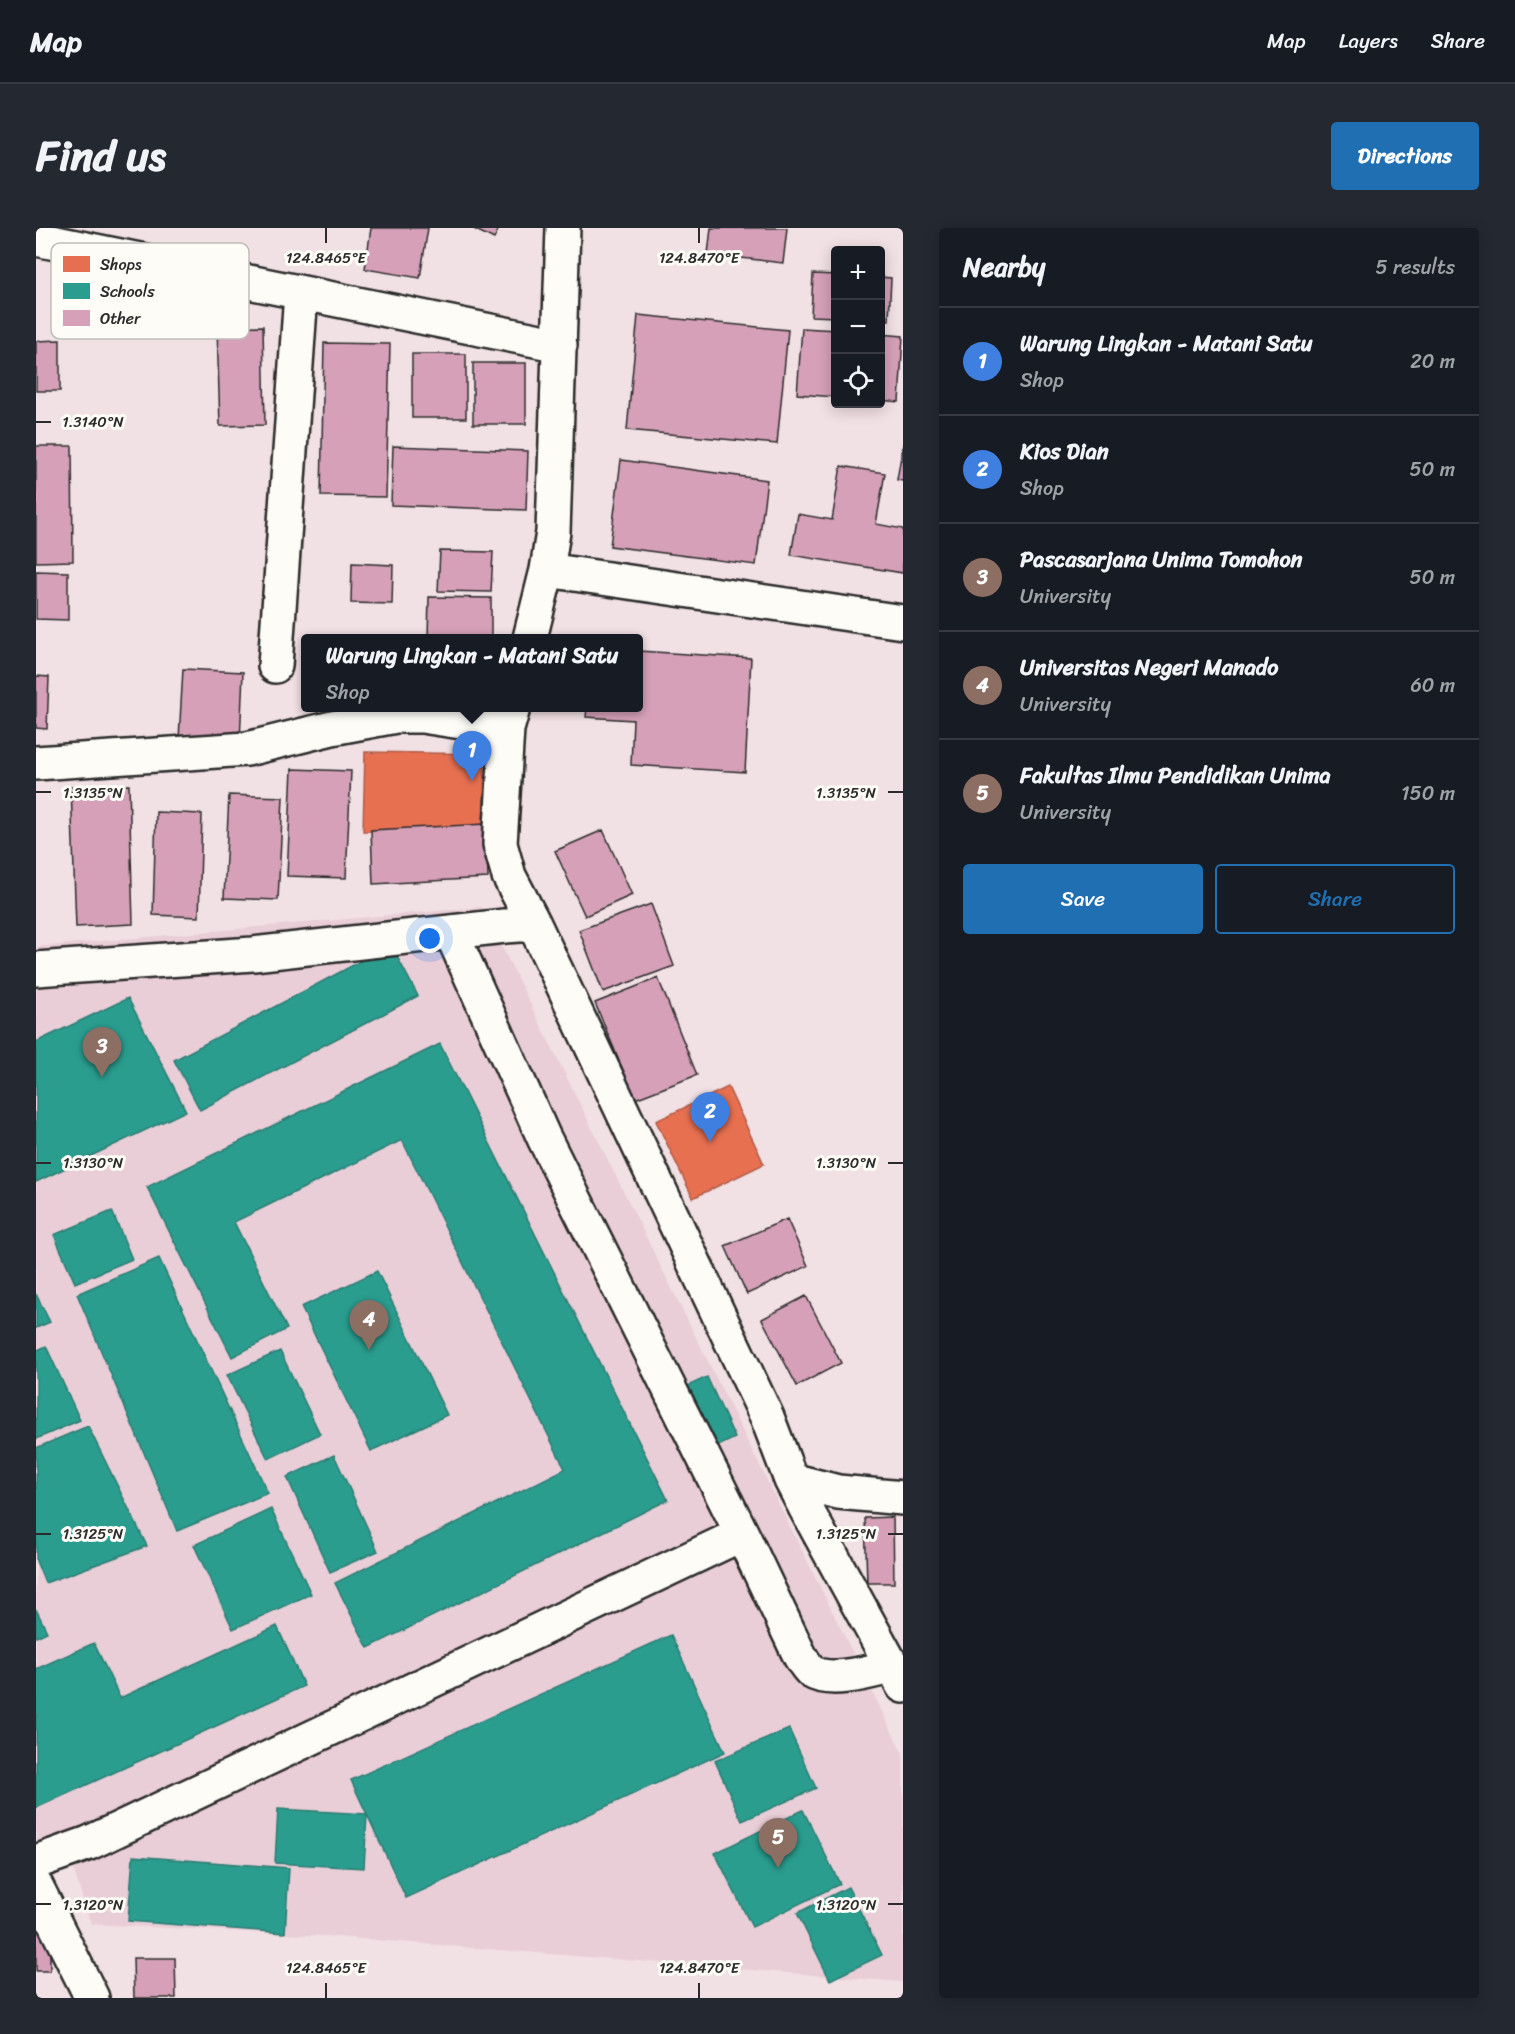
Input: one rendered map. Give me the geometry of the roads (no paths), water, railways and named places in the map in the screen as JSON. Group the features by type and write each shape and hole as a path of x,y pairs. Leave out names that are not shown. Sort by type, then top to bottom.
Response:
{"street":[{"path":"531,634 547,570 553,532 563,228"},
{"path":"36,239 56,243"},
{"path":"249,282 560,345"},
{"path":"275,666 301,293"},
{"path":"547,570 903,622"},
{"path":"36,763 247,750 332,728 396,716 510,718 500,844 509,876 534,924 767,1417 791,1480 898,1676"},
{"path":"36,969 253,954 534,924"},
{"path":"451,932 544,1138 742,1534 800,1656 812,1672 823,1675 898,1676"},
{"path":"791,1480 838,1491 903,1498"},
{"path":"36,1862 89,1843 742,1534"},
{"path":"36,1886 92,1998"}],"place":[{"name":"Warung Lingkan - Matani Satu","path":"472,781"},
{"name":"Pascasarjana Unima Tomohon","path":"102,1077"},
{"name":"Kios Dian","path":"710,1142"},
{"name":"Universitas Negeri Manado","path":"369,1350"},
{"name":"Fakultas Ilmu Pendidikan Unima","path":"778,1868"}]}
